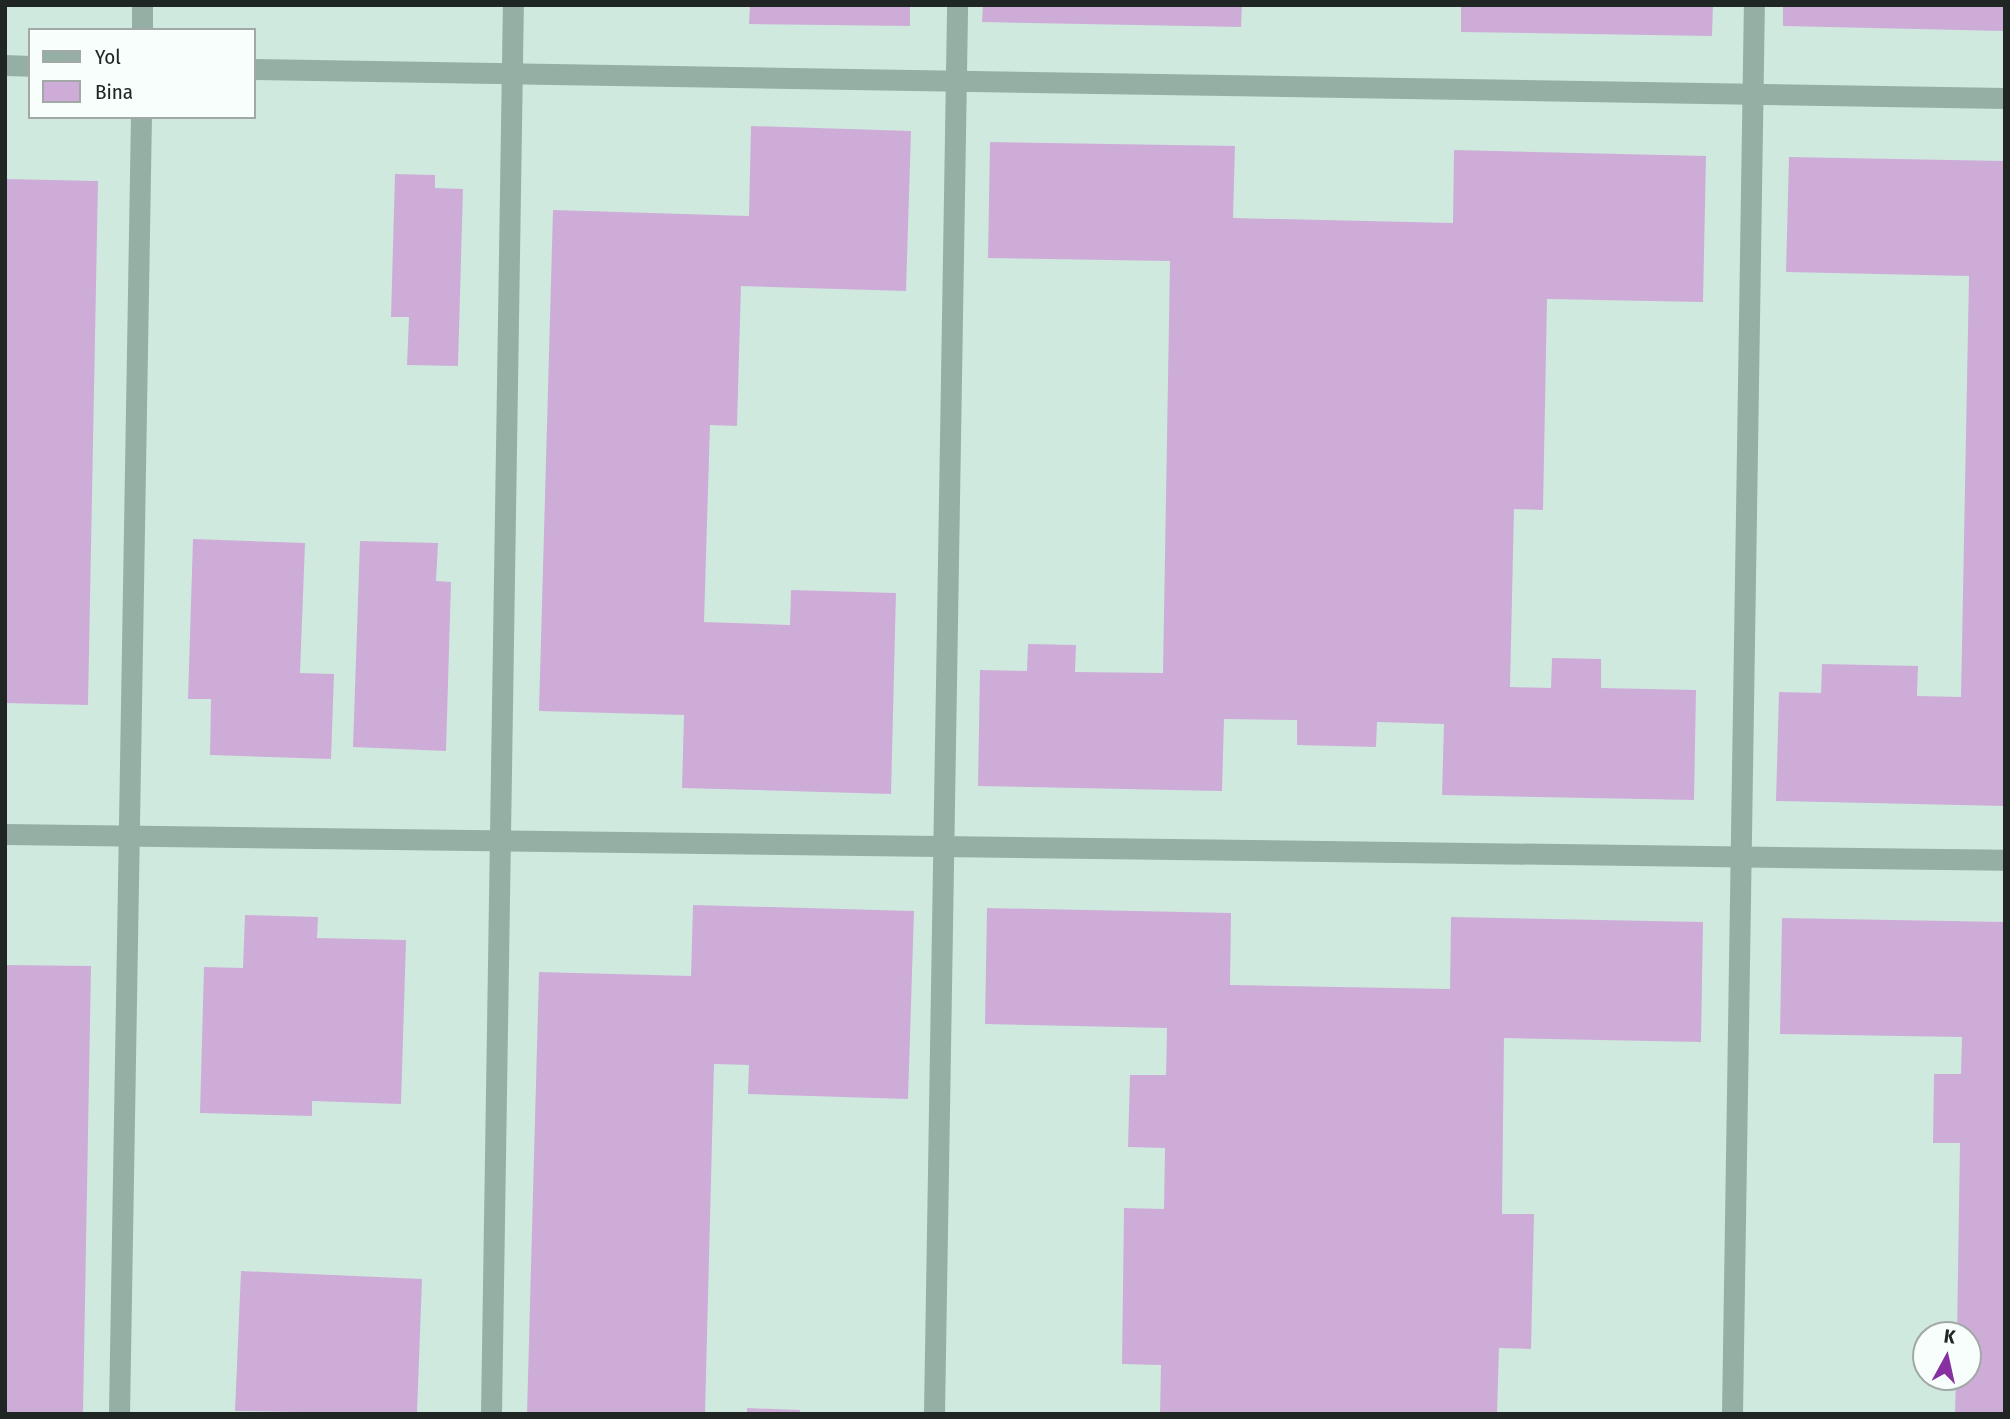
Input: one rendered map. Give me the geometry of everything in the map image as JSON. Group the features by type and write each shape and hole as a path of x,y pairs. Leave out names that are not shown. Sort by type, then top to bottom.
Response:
{"street":[{"path":"142,5 142,28"},
{"path":"491,1414 513,5"},
{"path":"934,1414 957,5"},
{"path":"1732,1414 1754,5"},
{"path":"5,65 28,66"},
{"path":"256,69 2005,98"},
{"path":"119,1414 141,119"},
{"path":"5,834 2005,860"}],"shaded area":[{"path":"5,5 2005,5 2005,1414 5,1414"}],"building":[{"path":"750,5 910,5 910,26 749,24"},
{"path":"983,5 1242,5 1241,27 982,22"},
{"path":"1461,5 1713,5 1712,36 1461,32"},
{"path":"1783,5 2005,5 2005,31 1783,26"},
{"path":"751,126 911,131 906,291 741,286 737,426 710,425 704,622 790,625 791,590 896,593 891,794 682,788 684,715 539,711 553,210 749,216"},
{"path":"990,142 1235,146 1233,218 1453,223 1454,150 1706,156 1703,302 1547,299 1543,510 1514,509 1510,687 1551,688 1552,658 1601,659 1601,688 1696,690 1694,800 1442,795 1444,724 1377,722 1376,747 1297,745 1297,720 1224,719 1222,791 978,786 980,670 1027,671 1028,644 1076,645 1075,672 1163,673 1170,261 988,258"},
{"path":"1789,157 2005,161 2005,806 1776,801 1779,692 1821,693 1822,664 1918,666 1917,696 1961,697 1969,276 1786,272"},
{"path":"395,174 435,175 435,188 463,189 458,366 407,365 409,317 391,317"},
{"path":"5,179 98,181 88,705 5,703"},
{"path":"193,539 305,543 300,673 334,674 331,759 210,755 211,699 188,699"},
{"path":"360,541 438,543 436,581 451,582 446,751 353,747"},
{"path":"693,905 914,911 908,1099 748,1094 749,1065 714,1064 705,1414 527,1414 539,972 691,976"},
{"path":"987,908 1231,913 1230,985 1450,989 1451,917 1703,922 1701,1042 1504,1038 1502,1214 1534,1214 1531,1349 1499,1348 1497,1414 1160,1414 1161,1365 1122,1364 1124,1208 1164,1209 1165,1148 1128,1147 1130,1075 1166,1075 1167,1028 985,1024"},
{"path":"245,915 318,917 317,938 406,940 401,1104 312,1101 312,1116 200,1113 204,967 243,968"},
{"path":"1782,918 2005,922 2005,1414 1955,1414 1956,1391 1982,1391 1982,1321 1957,1321 1960,1143 1933,1143 1934,1074 1961,1074 1962,1037 1780,1034"},
{"path":"5,965 91,966 83,1414 5,1414"},
{"path":"241,1271 422,1279 417,1414 235,1411"},
{"path":"747,1408 800,1410 800,1414 747,1414"}]}
